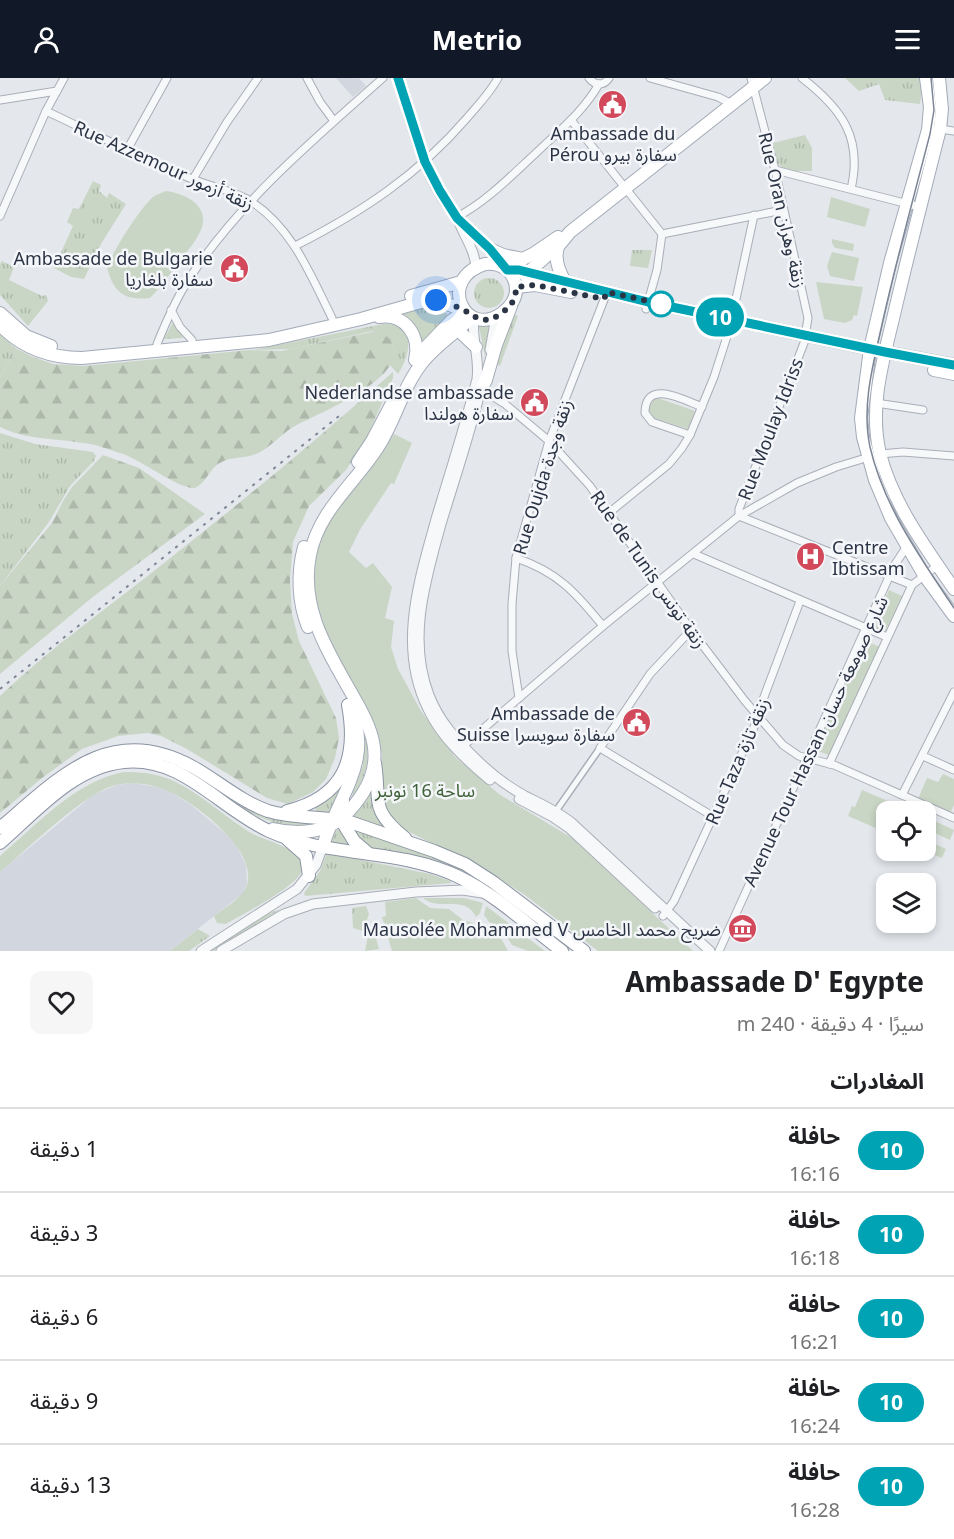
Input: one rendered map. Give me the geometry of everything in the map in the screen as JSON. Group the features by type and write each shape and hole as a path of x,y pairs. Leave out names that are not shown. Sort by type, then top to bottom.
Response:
{"main road":[{"path":"516,286 570,232 732,104 752,82 765,78"},
{"path":"926,78 930,107 928,130 869,353 861,418 863,437 920,538 954,589"},
{"path":"939,78 942,109 940,129 884,356 876,403 875,480 906,547 954,616"},
{"path":"505,268 570,232"},
{"path":"558,246 556,257 566,283"},
{"path":"490,249 503,255 524,259"},
{"path":"469,314 459,299 461,282 468,273 489,264 566,283 606,296"},
{"path":"478,387 486,380 501,330 513,302 516,286 513,277 505,268"},
{"path":"0,313 26,336 63,349 82,350 268,333 332,318 461,282"},
{"path":"516,286 535,285 606,296 954,370"},
{"path":"0,325 14,337 41,352 62,357 82,358 262,341 367,317 428,300 441,302 486,320 496,317 513,302"},
{"path":"413,845 392,828 382,815 377,799 373,744 365,718 313,618 308,585 311,552 318,530 329,511 381,443 415,372 431,352 458,330 469,314"},
{"path":"323,846 335,822 354,771 360,742 358,727 306,623 300,593 300,563 306,539 316,517 372,441 415,360 451,321 469,314"},
{"path":"367,317 392,317 408,326 416,342 415,360"},
{"path":"458,330 476,347"},
{"path":"279,813 305,807 315,802 324,796 338,780 348,761 350,751 351,728 348,705"},
{"path":"0,828 66,772 92,758 121,751 160,753 179,760 258,807 279,813 335,822 444,855 474,870 584,951"},
{"path":"0,843 79,777 96,768 122,762 148,762 184,775 255,824 285,837 444,871 490,896 562,951"},
{"path":"255,824 274,830 293,832 313,831 335,822 364,790 375,763"},
{"path":"335,822 372,855"},
{"path":"285,837 306,856 309,876"}],"street":[{"path":"0,216 46,111 64,78"},
{"path":"127,150 167,78"},
{"path":"193,179 213,143 258,78"},
{"path":"307,78 334,121"},
{"path":"157,344 171,310 211,248 251,201 334,121 383,78"},
{"path":"398,78 425,162 457,218 474,254 476,268"},
{"path":"296,246 364,209 425,162 455,132 498,78"},
{"path":"589,78 592,82 599,84 606,82 609,78"},
{"path":"650,78 718,97 732,104"},
{"path":"802,78 835,108 846,124 856,159 851,189"},
{"name":"Rue Oran زنقة وهران","path":"752,82 775,170 808,318 805,340"},
{"path":"457,218 501,186 571,120 589,100 599,84"},
{"path":"0,100 57,91"},
{"name":"Rue Azzemour زنقة أزمور","path":"46,111 193,179 251,201 296,246 332,318"},
{"path":"571,120 662,234 657,270 647,305"},
{"path":"940,129 954,131"},
{"path":"775,170 920,207"},
{"path":"662,234 783,210"},
{"path":"610,512 669,464 690,435 718,366 731,323 754,215"},
{"path":"457,218 490,249 505,268"},
{"name":"Rue Oujda زنقة وجدة","path":"519,698 512,651 512,604 516,558 549,441 606,296"},
{"path":"171,310 180,327 192,340"},
{"path":"469,314 476,347 478,387 421,571 412,644 415,671 422,696 442,733 468,760 502,788 569,828 710,951"},
{"path":"496,317 422,603 419,631 420,658 429,694 440,717 463,746 506,784 556,811 580,829 702,951"},
{"name":"Rue Moulay Idriss","path":"739,516 739,509 805,340"},
{"name":"Rue de Tunis زنقة تونس","path":"478,387 505,404 549,441 590,486 691,630 758,718 791,752 829,764 954,818"},
{"path":"690,435 649,420 645,413 647,401 653,395 664,393 702,407"},
{"path":"876,403 923,410"},
{"path":"463,746 603,626 739,516 797,483 837,467 875,456 903,453 954,456"},
{"path":"739,516 912,585"},
{"name":"Avenue Tour Hassan شارع صومعة حسان","path":"719,951 890,576 906,547 920,538"},
{"path":"694,554 887,637"},
{"path":"516,558 562,581 603,626"},
{"name":"Avenue Tour Hassan شارع صومعة حسان","path":"829,764 912,585 924,574 938,566"},
{"name":"Rue Taza زنقة تازة","path":"665,914 674,901 714,817 758,718 800,601"},
{"path":"556,811 650,674 691,630"},
{"path":"902,795 954,692"},
{"path":"600,748 714,817"},
{"path":"923,756 954,770"},
{"path":"201,951 289,896 309,876 323,846"},
{"path":"221,951 284,914 313,904 453,890 472,891 490,896"}],"shaded area":[{"path":"336,78 359,78 366,86 353,97"},
{"path":"132,783 169,791 191,805 235,843 246,865 247,884 242,894 170,951 0,951 0,872 93,795 117,785"}],"green space":[{"path":"845,78 920,78 922,86 920,104 885,100 879,84 859,91"},
{"path":"805,135 812,148 812,171 786,171 776,162 773,143"},
{"path":"93,181 101,185 99,191 107,198 109,193 126,204 101,244 84,279 71,277 54,268 73,226 67,222 73,208 79,209"},
{"path":"166,191 183,195 196,204 201,210 203,225 192,245 150,298 127,296 116,289 107,267 121,240 141,211 153,197"},
{"path":"831,197 870,209 865,227 827,217"},
{"path":"832,239 854,244 853,251 835,248"},
{"path":"632,250 652,250 648,268 630,266"},
{"path":"832,252 859,258 854,281 830,276 827,266"},
{"path":"2,261 14,267 9,280 42,296 46,295 48,301 28,326 0,295 0,264"},
{"path":"489,278 500,282 504,293 500,304 489,308 478,304 474,293 478,282"},
{"path":"816,282 863,287 857,316 854,315 852,320 845,323 824,319"},
{"path":"431,306 438,307 447,314 447,319 420,346 396,312"},
{"path":"512,314 518,316 500,366 494,363"},
{"path":"173,322 183,338 164,339"},
{"path":"383,324 394,325 406,334 408,349 398,374 390,365 394,352 392,342 384,335 372,331 291,349 253,350"},
{"path":"489,324 485,356 479,327"},
{"path":"376,331 388,337 394,349 392,361 384,373 371,385 293,427 261,452 220,463 195,488 170,480 123,454 103,447 30,436 0,427 0,377 17,349 53,364 84,366 250,350 281,351"},
{"path":"0,335 17,349 0,377"},
{"path":"393,372 393,378 367,437 346,470 309,506 293,542 290,580 292,614 299,641 336,718 339,738 335,758 326,779 313,792 288,804 267,798 187,749 161,736 148,733 118,736 82,749 0,813 0,696 58,646 278,471"},
{"path":"658,398 695,411 688,429 651,417 649,406 653,399"},
{"path":"0,433 35,444 93,452 96,456 70,486 49,522 0,586"},
{"name":"ساحة 16 نونبر","path":"394,434 412,443 394,484 391,483 361,528 349,552 366,568 373,563 392,587 385,618 394,621 391,647 398,669 421,711 455,757 499,794 572,838 693,951 598,951 525,895 495,876 400,827 386,812 380,787 382,755 378,736 371,717 338,659 321,622 315,600 313,577 316,555 328,523"},
{"path":"103,455 139,468 205,514 94,596 0,674 0,586 52,523 72,487"},
{"path":"889,590 902,596 885,632 874,629 873,626"},
{"path":"864,640 880,647 831,756 816,750"},
{"path":"363,735 366,735 367,744 366,768 361,784 351,799 363,765"},
{"path":"124,772 152,774 180,784 253,834 292,851 302,862 303,868 300,875 282,891 256,907 226,924 217,923 214,916 237,898 247,885 248,871 243,857 222,830 195,807 164,789 136,783 116,785 89,798 56,823 0,872 0,856 43,818 73,794 106,777"},
{"path":"943,774 954,779 954,805 950,813 936,807 936,801 918,799 927,778 938,782"},
{"path":"372,781 376,813 388,829 350,819"},
{"path":"338,789 340,790 332,813 317,813 315,807"},
{"path":"862,790 888,801 876,801 876,828 848,816 852,806 855,807"},
{"path":"243,806 267,816 310,822 310,825 292,825 266,820 250,813 242,808"},
{"path":"936,822 954,830 950,840 936,834"},
{"path":"342,828 355,848 327,843 332,833"},
{"path":"351,828 433,857 480,879 575,951 495,892 372,848 357,837"},
{"path":"936,844 946,849 942,858 936,856"},
{"path":"327,853 430,874 451,883 305,896 304,893 320,871"},
{"path":"416,898 430,908 449,909 463,920 473,923 479,930 489,927 502,940 508,951 392,951 382,917 386,916 385,902"},
{"path":"423,898 464,898 483,903 476,917 465,906 436,904"},
{"path":"366,906 369,914 363,931 353,928 352,908"},
{"path":"486,906 545,951 528,951 512,945 501,928 489,922 484,915"},
{"path":"279,910 214,951 209,951 252,922"},
{"path":"198,929 210,936 189,951 170,951"},
{"path":"368,936 376,938 379,949 365,951"}],"tram line":[{"path":"931,78 934,110 930,134 873,367 867,415 870,447 884,490 904,531 954,608"}],"railway":[{"path":"0,689 339,416"}],"bus line":[{"name":"10","path":"398,78 425,162 440,191 457,218 495,254 507,270 519,270 648,302 954,365"}],"place":[{"name":"Ambassade du Pérou سفارة بيرو","path":"613,104"},
{"name":"Ambassade de Bulgarie سفارة بلغاريا","path":"234,268"},
{"name":"Nederlandse ambassade سفارة هولندا","path":"535,402"},
{"name":"Centre Ibtissam","path":"811,557"},
{"name":"Ambassade de Suisse سفارة سويسرا","path":"636,723"},
{"name":"Mausolée Mohammed V ضريح محمد الخامس","path":"742,929"}],"route":[{"path":"436,300 464,310 474,318 481,320 496,317 513,302 516,287 529,285 604,299 607,292 666,305 661,304"}]}
